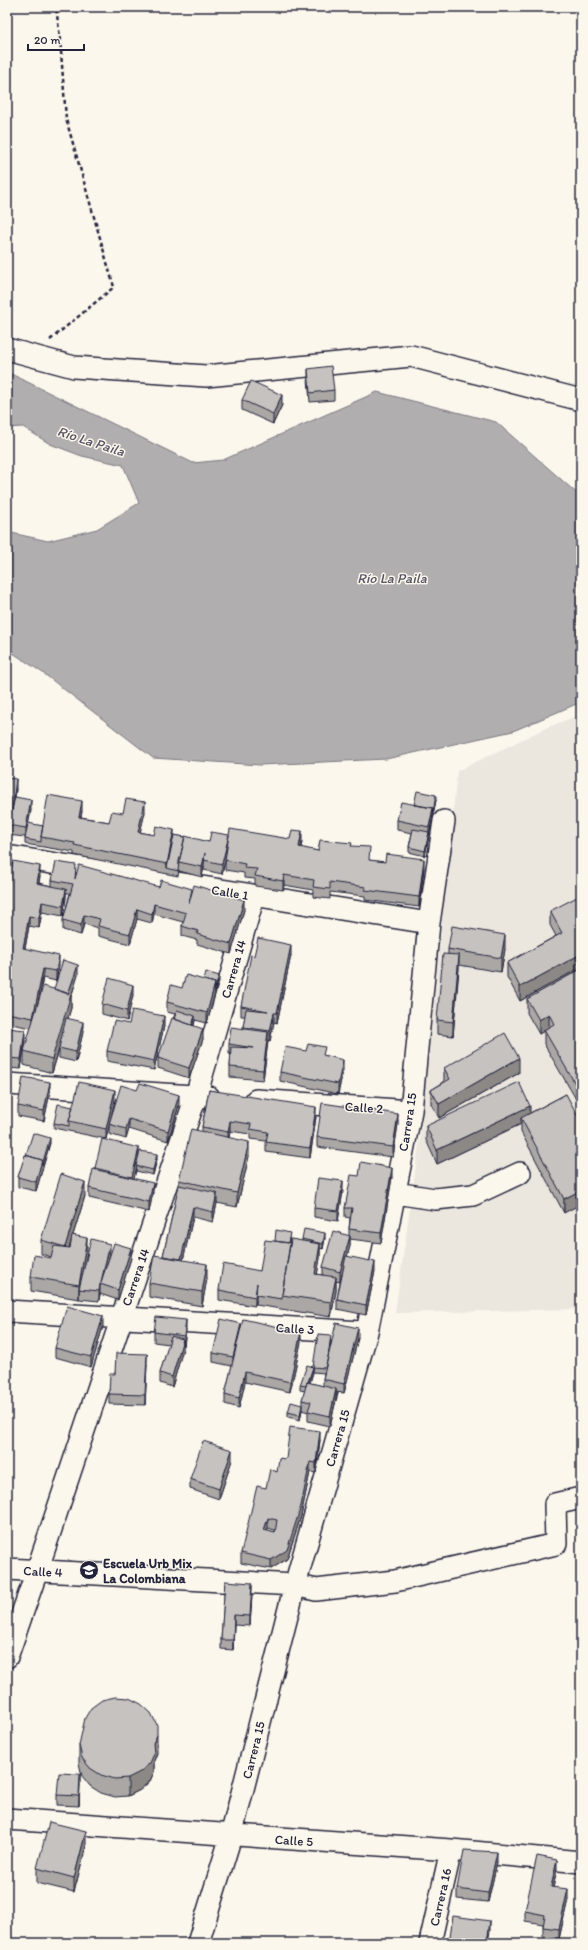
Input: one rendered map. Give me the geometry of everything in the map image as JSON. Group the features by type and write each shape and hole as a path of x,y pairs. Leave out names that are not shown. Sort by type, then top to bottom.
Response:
{"street":[{"path":"7,349 74,367 206,376 411,356 581,400"},
{"name":"Carrera 15","path":"198,1943 231,1836 295,1585 367,1332 411,1111 429,923 444,821"},
{"name":"Calle 1","path":"7,856 429,923"},
{"name":"Carrera 14","path":"7,1657 196,1096 254,896"},
{"name":"Calle 2","path":"7,1084 411,1111"},
{"path":"395,1193 435,1199 473,1195 520,1173"},
{"name":"Calle 3","path":"7,1311 367,1332"},
{"name":"Calle 4","path":"7,1569 295,1585 316,1590 395,1581 556,1544 555,1504 581,1498"},
{"name":"Calle 5","path":"7,1819 231,1836 451,1850 581,1862"},
{"name":"Carrera 16","path":"430,1943 451,1850"}],"path":[{"path":"31,355 114,287 66,119 60,38 56,7"}],"shaded area":[{"path":"581,714 581,1309 395,1313 421,1130 457,771 546,728"}],"water":[{"name":"Río La Paila","path":"7,372 193,463 223,460 377,392 496,422 581,497 581,702 513,731 386,759 260,765 153,758 43,673 7,649 7,532 48,541 97,529 139,503 123,465 82,456 50,444 23,427 7,428"}],"building":[{"path":"331,366 334,390 310,393 308,369"},
{"path":"251,381 282,395 273,414 242,400"},
{"path":"7,778 16,779 12,810 15,797 31,800 26,828 7,825"},
{"path":"417,791 436,795 433,813 433,808 414,805"},
{"path":"48,795 82,801 79,817 109,822 112,811 123,813 126,799 145,802 138,832 154,835 156,826 174,830 167,864 74,845 75,843 41,837"},
{"path":"401,802 433,808 429,827 397,820"},
{"path":"28,823 43,826 41,842 25,839"},
{"path":"230,829 290,839 292,830 302,831 299,847 318,851 320,840 352,843 351,846 370,847 369,860 385,862 386,854 424,859 419,897 365,890 366,887 330,882 330,889 313,887 314,880 284,875 283,881 255,876 257,869 244,868 245,864 225,860"},
{"path":"413,829 429,832 425,851 409,847"},
{"path":"211,832 229,835 222,864 204,860 205,853 202,867 179,862 185,836 209,842"},
{"path":"174,835 185,837 178,871 167,868"},
{"path":"13,861 40,866 37,883 66,889 63,906 42,902 39,918 29,916 23,948 59,956 56,971 43,969 33,1018 7,1013 7,891"},
{"path":"56,862 76,865 75,879 79,865 159,887 161,880 192,889 189,903 194,885 244,900 231,944 197,934 198,931 182,926 186,913 154,904 152,914 137,909 130,934 98,926 100,919 84,915 81,925 63,920 73,884 52,880"},
{"path":"579,896 581,900 581,954 520,987 507,963 562,933 550,911"},
{"path":"452,926 505,935 501,958 448,949"},
{"path":"258,938 291,945 277,1013 274,1013 270,1031 243,1027 246,1009 268,1011 241,1006 251,955 254,956"},
{"path":"443,954 459,955 453,1022 437,1020"},
{"path":"63,960 78,965 68,994 54,989"},
{"path":"581,962 581,969 579,970 576,965"},
{"path":"581,969 580,1092 544,1030 554,1024 549,1014 539,1020 527,999"},
{"path":"206,972 219,976 215,988 215,983 204,980"},
{"path":"186,975 215,983 207,1013 167,1002 171,985 182,988"},
{"path":"109,978 133,985 127,1011 102,1004"},
{"path":"43,986 71,994 52,1059 24,1051"},
{"path":"132,1010 164,1016 154,1061 107,1051 114,1021 129,1024"},
{"path":"177,1010 195,1016 192,1025 174,1019"},
{"path":"66,1018 83,1022 76,1052 59,1048"},
{"path":"172,1018 203,1029 189,1068 158,1058"},
{"path":"231,1027 268,1032 263,1070 230,1067 231,1047 254,1048 229,1044"},
{"path":"7,1028 25,1030 21,1059 7,1058"},
{"path":"505,1033 519,1058 439,1104 431,1090 450,1079 444,1068"},
{"path":"308,1044 325,1047 323,1055 343,1060 338,1084 280,1072 285,1047 306,1051"},
{"path":"23,1077 50,1082 44,1111 18,1106"},
{"path":"79,1082 115,1090 106,1129 69,1121"},
{"path":"519,1082 530,1106 437,1150 426,1126"},
{"path":"140,1083 179,1095 168,1131 129,1119 126,1129 109,1124 121,1085 137,1090"},
{"path":"209,1090 316,1107 310,1148 266,1142 268,1132 250,1129 251,1124 230,1121 228,1132 202,1127"},
{"path":"566,1094 581,1122 581,1190 564,1199 521,1118"},
{"path":"322,1103 398,1114 393,1147 317,1137"},
{"path":"58,1104 73,1107 69,1126 54,1123"},
{"path":"191,1129 249,1142 237,1193 179,1180"},
{"path":"33,1133 50,1138 42,1165 42,1160 26,1155"},
{"path":"102,1139 139,1148 132,1177 95,1168"},
{"path":"140,1151 157,1154 153,1170 136,1166"},
{"path":"25,1155 42,1160 36,1182 18,1177"},
{"path":"361,1162 392,1168 381,1233 349,1229 352,1208 345,1208 351,1175 359,1176"},
{"path":"93,1169 153,1183 149,1202 89,1188"},
{"path":"61,1174 85,1182 65,1247 41,1240"},
{"path":"318,1178 343,1181 338,1211 314,1208"},
{"path":"179,1185 217,1193 213,1212 193,1207 181,1259 163,1256"},
{"path":"304,1229 325,1233 323,1244 302,1239"},
{"path":"276,1230 290,1233 288,1243 275,1241"},
{"path":"333,1231 350,1236 340,1272 323,1267"},
{"path":"72,1235 87,1238 79,1285 31,1277 34,1255 51,1258 54,1246 70,1248"},
{"path":"91,1239 110,1244 101,1282 114,1243 131,1248 118,1290 100,1284 99,1291 79,1289"},
{"path":"291,1239 320,1244 315,1274 336,1277 331,1302 282,1295"},
{"path":"265,1240 290,1243 282,1299 256,1295 257,1283 255,1297 219,1290 223,1264 260,1271"},
{"path":"154,1255 207,1264 202,1292 149,1283"},
{"path":"346,1256 375,1262 366,1305 337,1299"},
{"path":"67,1306 103,1316 91,1357 55,1348"},
{"path":"156,1317 186,1320 184,1336 154,1332"},
{"path":"221,1319 241,1324 233,1357 213,1353"},
{"path":"243,1319 301,1332 290,1382 245,1372 239,1398 225,1394"},
{"path":"336,1323 358,1328 344,1384 323,1379"},
{"path":"318,1334 331,1335 325,1368 313,1367"},
{"path":"171,1336 183,1339 172,1377 160,1373"},
{"path":"116,1353 147,1354 145,1395 109,1394 110,1374 115,1374"},
{"path":"307,1365 313,1367 308,1382 306,1386 300,1385"},
{"path":"307,1382 336,1389 330,1416 308,1411 311,1402 302,1400"},
{"path":"291,1402 302,1405 300,1415 288,1412"},
{"path":"290,1427 320,1431 316,1463 310,1462 301,1506 287,1550 271,1560 241,1553 257,1486 266,1488 270,1469 277,1472 279,1458 286,1459","holes":["268,1518 277,1520 275,1533 264,1530"]},
{"path":"203,1441 232,1450 219,1489 190,1479"},
{"path":"225,1581 252,1583 250,1616 234,1615 233,1640 221,1640"},
{"path":"115,1697 129,1698 141,1704 151,1713 157,1725 157,1735 153,1743 154,1754 150,1763 140,1772 128,1778 115,1779 101,1775 90,1768 82,1758 79,1745 85,1718 91,1708 102,1700"},
{"path":"59,1773 80,1774 79,1796 57,1795"},
{"path":"49,1822 86,1831 74,1878 37,1868"},
{"path":"464,1850 497,1852 488,1893 457,1889"},
{"path":"537,1856 557,1860 551,1887 568,1889 559,1929 543,1927 545,1915 525,1911"},
{"path":"581,1865 581,1881 578,1881"},
{"path":"453,1916 490,1921 487,1943 449,1943"}],"place":[{"name":"Escuela Urb Mix La Colombiana","path":"89,1570"}]}
